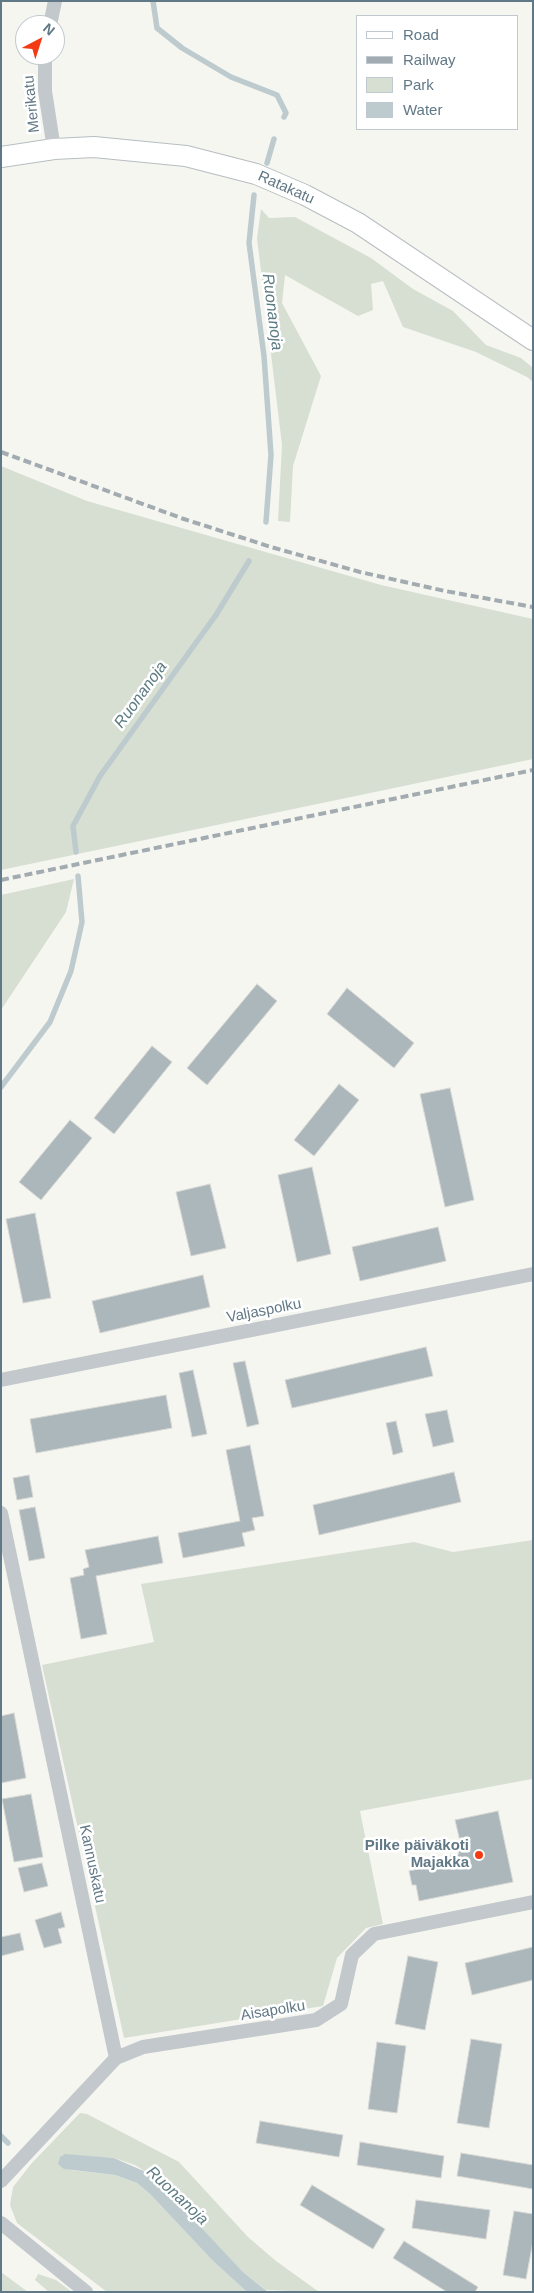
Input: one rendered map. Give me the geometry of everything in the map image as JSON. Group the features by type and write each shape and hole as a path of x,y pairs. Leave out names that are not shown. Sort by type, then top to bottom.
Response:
{"main road":[{"name":"Ratakatu","path":"1,158 54,149 94,147 186,156 256,174 305,195 358,224 533,340"}],"street":[{"path":"52,15 55,1"},
{"name":"Merikatu","path":"45,65 45,91 54,149"},
{"name":"Valjaspolku","path":"1,1380 533,1274"},
{"name":"Kannuskatu","path":"1,1513 116,2058"},
{"name":"Aisapolku","path":"116,2058 142,2048 316,2020 341,2004 352,1955 374,1934 533,1902"},
{"path":"1,2181 116,2058"},
{"path":"1,2223 86,2292"}],"green space":[{"path":"261,209 269,218 295,217 371,258 413,289 453,311 486,345 521,358 533,368 533,382 527,377 476,352 403,327 383,281 371,284 373,310 358,316 285,275 282,303 321,376 293,466 290,522 278,521 282,445 257,238"},
{"path":"1,466 87,501 381,585 533,619 533,759 1,870"},
{"path":"74,879 66,912 1,1010 1,895"},
{"path":"533,1540 533,1781 532,1779 360,1811 383,1924 366,1928 337,1958 323,2006 124,2038 42,1665 154,1642 141,1584 414,1542 453,1552"},
{"path":"80,2113 87,2114 179,2162 248,2237 276,2261 319,2292 266,2290 243,2272 146,2172 135,2165 114,2158 62,2155 70,2170 115,2175 137,2183 150,2194 212,2260 247,2292 107,2292 17,2223 10,2205 13,2187 31,2164"},
{"path":"1,2272 28,2292 1,2292"},
{"path":"38,2274 56,2280 72,2292 49,2292 35,2280"}],"water":[{"path":"65,2154 114,2158 146,2172 161,2185 243,2272 268,2292 247,2292 212,2260 150,2194 137,2183 115,2175 64,2169 58,2164 60,2157"}],"building":[{"path":"257,984 277,1001 207,1085 187,1068"},
{"path":"347,988 414,1043 394,1068 327,1014"},
{"path":"152,1046 172,1062 114,1134 94,1118"},
{"path":"339,1084 359,1100 314,1156 294,1140"},
{"path":"450,1088 474,1200 445,1207 420,1094"},
{"path":"70,1120 92,1138 41,1200 19,1182"},
{"path":"312,1167 331,1254 297,1262 278,1175"},
{"path":"210,1184 226,1248 191,1256 176,1192"},
{"path":"35,1213 51,1298 23,1303 6,1219"},
{"path":"438,1227 446,1261 360,1281 352,1247"},
{"path":"203,1275 210,1307 100,1333 92,1301"},
{"path":"426,1347 433,1376 292,1408 285,1380"},
{"path":"245,1361 259,1424 247,1427 233,1363"},
{"path":"193,1370 207,1434 192,1437 179,1373"},
{"path":"166,1395 172,1428 36,1453 30,1419"},
{"path":"447,1410 454,1442 433,1447 425,1414"},
{"path":"396,1421 403,1452 393,1455 386,1423"},
{"path":"250,1445 264,1516 252,1518 255,1530 242,1533 245,1546 183,1558 178,1533 240,1521 226,1450"},
{"path":"454,1472 461,1502 319,1535 313,1505"},
{"path":"29,1475 33,1497 17,1500 13,1478"},
{"path":"35,1507 45,1558 29,1561 19,1510"},
{"path":"158,1536 163,1563 96,1576 107,1634 81,1639 70,1578 84,1575 83,1569 89,1567 85,1550"},
{"path":"14,1713 26,1778 1,1783 1,1716"},
{"path":"31,1794 43,1857 14,1862 2,1799"},
{"name":"Pilke päiväkoti Majakka","path":"498,1811 513,1882 419,1901 416,1885 412,1885 409,1871 445,1863 444,1857 459,1854 456,1842 460,1841 455,1820"},
{"path":"42,1863 48,1886 24,1892 18,1868"},
{"path":"61,1912 65,1927 58,1929 62,1943 44,1948 35,1920"},
{"path":"20,1933 24,1950 1,1956 1,1937"},
{"path":"533,1947 533,1980 472,1995 465,1963"},
{"path":"408,1956 438,1962 425,2030 395,2024"},
{"path":"471,2039 502,2044 489,2128 457,2123"},
{"path":"377,2042 406,2046 397,2113 368,2109"},
{"path":"260,2121 343,2135 339,2157 256,2143"},
{"path":"360,2142 444,2156 441,2178 357,2165"},
{"path":"461,2153 533,2165 533,2189 457,2176"},
{"path":"312,2185 385,2229 373,2249 300,2205"},
{"path":"416,2200 490,2210 486,2239 412,2228"},
{"path":"514,2211 533,2214 533,2241 526,2279 503,2275"},
{"path":"404,2241 478,2287 475,2292 447,2292 393,2258"}],"waterway":[{"name":"Ruonanoja","path":"153,1 157,28 182,48 231,77 277,95 286,113 284,117"},
{"name":"Ruonanoja","path":"267,163 274,139"},
{"name":"Ruonanoja","path":"254,195 249,243 264,356 271,455 266,522"},
{"name":"Ruonanoja","path":"76,852 73,826 100,776 216,615 249,561"},
{"name":"Ruonanoja","path":"1,1087 50,1022 71,971 82,922 78,876"},
{"name":"Ruonanoja","path":"1,2136 8,2143"}],"railway":[{"path":"1,452 184,519 271,547 360,572 445,591 533,607"},
{"path":"1,880 533,770"}],"place":[{"name":"Pilke päiväkoti Majakka","path":"479,1855"}]}
